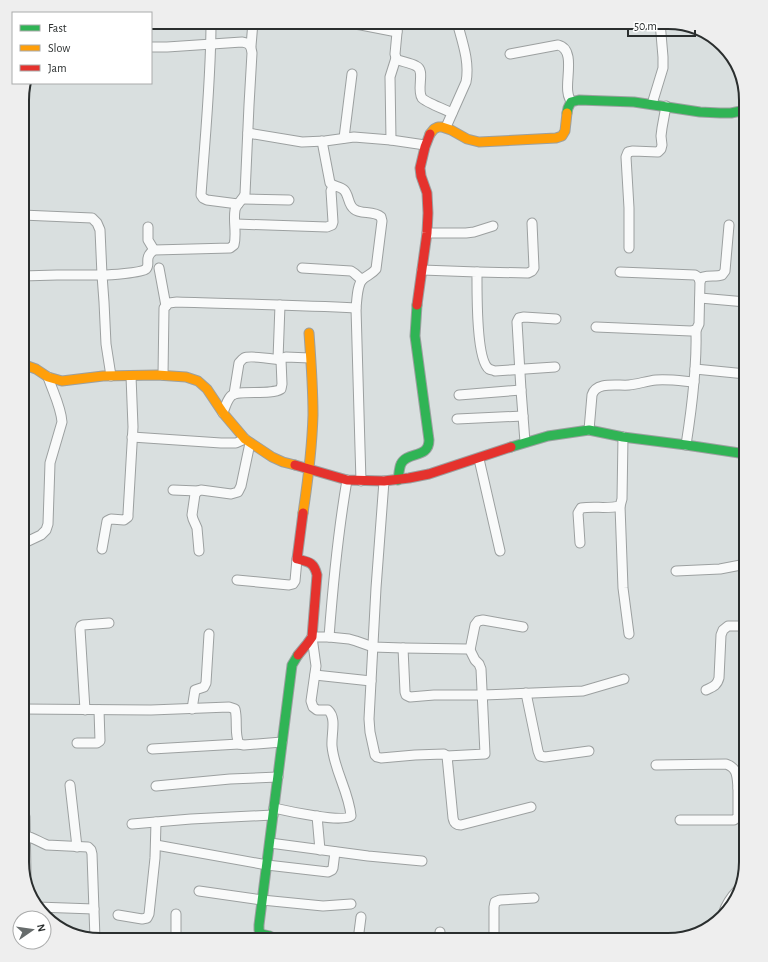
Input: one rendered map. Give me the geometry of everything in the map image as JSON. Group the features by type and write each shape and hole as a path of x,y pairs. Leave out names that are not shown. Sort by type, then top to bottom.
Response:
{"street":[{"path":"211,29 209,91 201,195 207,200 289,200"},
{"path":"29,276 102,275 138,272 145,270 147,267 148,257 154,250 230,248 234,245 236,239 235,210 245,194 252,29"},
{"path":"382,29 397,32"},
{"path":"391,140 390,77 396,58 397,29"},
{"path":"446,127 466,82 467,64 459,29"},
{"path":"652,104 663,68 661,29"},
{"path":"152,47 242,42 248,43 251,46"},
{"path":"510,54 558,45 566,49 569,71 568,93 572,102"},
{"path":"396,58 420,68 420,90 424,100 452,113"},
{"path":"344,138 352,74"},
{"path":"398,480 401,463 405,459 425,451 429,446 416,336 417,300 427,233 427,194 420,172 425,146 431,130 434,127 446,127 473,141 480,142 556,138 562,136 565,130 568,108 572,102 579,100 628,101 700,112 739,112"},
{"path":"629,248 629,208 626,157 628,152 633,151 658,152 661,150 661,136 666,106"},
{"path":"248,134 302,142 354,137 391,140 425,146"},
{"path":"322,141 330,183 333,186 342,188 345,191 352,208 374,213 381,217 382,225 376,269 373,273 362,280 358,290 356,308 361,481"},
{"path":"236,224 332,225 331,191 333,186"},
{"path":"29,215 92,218 97,223 100,230 106,344 111,376"},
{"path":"422,270 528,273 534,268 532,223"},
{"path":"427,233 466,233 493,226"},
{"path":"700,281 703,277 709,275 720,276 725,271 729,226"},
{"path":"148,227 148,240 154,250"},
{"path":"159,268 166,306 164,308 163,375"},
{"path":"302,268 351,271 362,280"},
{"path":"477,272 479,339 485,363 489,369 495,371 555,367"},
{"path":"620,272 695,275 700,281 694,382 686,445"},
{"path":"700,298 739,301"},
{"path":"166,306 169,303 177,302 356,308"},
{"path":"223,413 228,398 234,394 271,392 281,389 280,305"},
{"path":"525,442 517,322 519,318 524,317 556,319"},
{"path":"596,327 696,330"},
{"path":"237,580 289,586 292,585 294,581 309,470 312,413 309,333"},
{"path":"234,394 239,363 245,358 251,357 280,360 286,357 310,358"},
{"path":"29,366 48,377 62,380 111,376 163,375 186,377 198,381 208,389 223,413 247,441 272,457 283,462 347,480 398,480 429,474 479,459 525,442 556,434 589,430 623,437 739,453"},
{"path":"695,369 739,373"},
{"path":"102,549 107,521 111,519 124,520 128,517 133,427 131,376"},
{"path":"29,541 41,535 46,530 48,524 50,463 62,422 60,408 48,377"},
{"path":"589,430 592,394 596,388 606,385 626,385 657,380 694,382"},
{"path":"459,395 521,390"},
{"path":"457,419 523,416"},
{"path":"132,437 221,443 247,441"},
{"path":"623,437 622,498 620,506 623,588 629,634"},
{"path":"173,490 202,490 231,494 238,492 241,486 247,441"},
{"path":"479,459 500,551"},
{"path":"329,637 334,568 347,480"},
{"path":"384,481 369,719 375,755 381,758 415,755 444,754 447,756 485,754 481,666 475,660 470,650 475,625 478,621 483,620 523,627"},
{"path":"198,491 195,494 192,515 197,528 199,551"},
{"path":"580,543 578,513 581,508 613,508 620,506"},
{"path":"132,824 273,812 334,818 348,818 351,816 349,804 334,757 332,746 332,714 328,710 317,710 313,707 312,701 316,666 312,637 317,575 312,562 297,559"},
{"path":"676,571 720,569 739,565"},
{"path":"85,710 80,629 83,624 109,623"},
{"path":"706,690 715,686 718,682 721,636 723,630 728,626 739,626"},
{"path":"192,709 195,690 204,687 206,683 209,634"},
{"path":"312,637 329,637 356,641 373,647 470,650"},
{"path":"260,933 259,925 292,665 298,653 309,644 312,637"},
{"path":"403,648 404,692 410,697 583,691 624,679"},
{"path":"315,675 371,681"},
{"path":"526,693 540,756 546,757 589,751"},
{"path":"29,709 151,710 229,707 235,709 237,716 236,738 239,744"},
{"path":"77,743 100,741 99,710"},
{"path":"152,749 282,742"},
{"path":"447,756 453,818 457,825 530,807"},
{"path":"656,765 726,764 731,765 735,769 739,780"},
{"path":"156,786 230,779 278,777"},
{"path":"70,785 77,847"},
{"path":"680,820 734,820 738,815 739,808"},
{"path":"317,816 320,850"},
{"path":"118,915 142,919 147,918 149,914 156,845 156,822"},
{"path":"29,837 42,844 88,847 91,850 95,932"},
{"path":"270,843 422,862"},
{"path":"156,845 267,865 328,872 333,868 335,852"},
{"path":"199,891 262,900 323,906 351,904"},
{"path":"494,933 495,902 500,900 534,898"},
{"path":"46,907 94,909"},
{"path":"176,914 176,933"},
{"path":"359,933 361,917"}],"traffic: fast":[{"path":"567,113 571,102 579,100 634,102 700,112 731,113 739,111"},
{"path":"398,480 400,466 404,460 408,457 422,453 428,446 429,440 415,336 417,305"},
{"path":"511,447 548,436 589,430 623,437 739,453"},
{"path":"260,933 259,925 292,665 298,655"}],"traffic: slow":[{"path":"430,134 434,129 442,127 467,139 479,142 556,138 562,136 565,131 567,113"},
{"path":"303,513 310,464 313,415 309,333"},
{"path":"29,366 48,377 62,381 103,376 157,375 186,377 198,381 207,389 223,413 245,439 272,457 295,465"}],"traffic: jam":[{"path":"417,305 427,233 428,213 427,193 420,168 430,134"},
{"path":"295,465 347,480 384,481 429,474 511,447"},
{"path":"298,655 312,637 317,575 313,565 297,559 303,513"}]}
